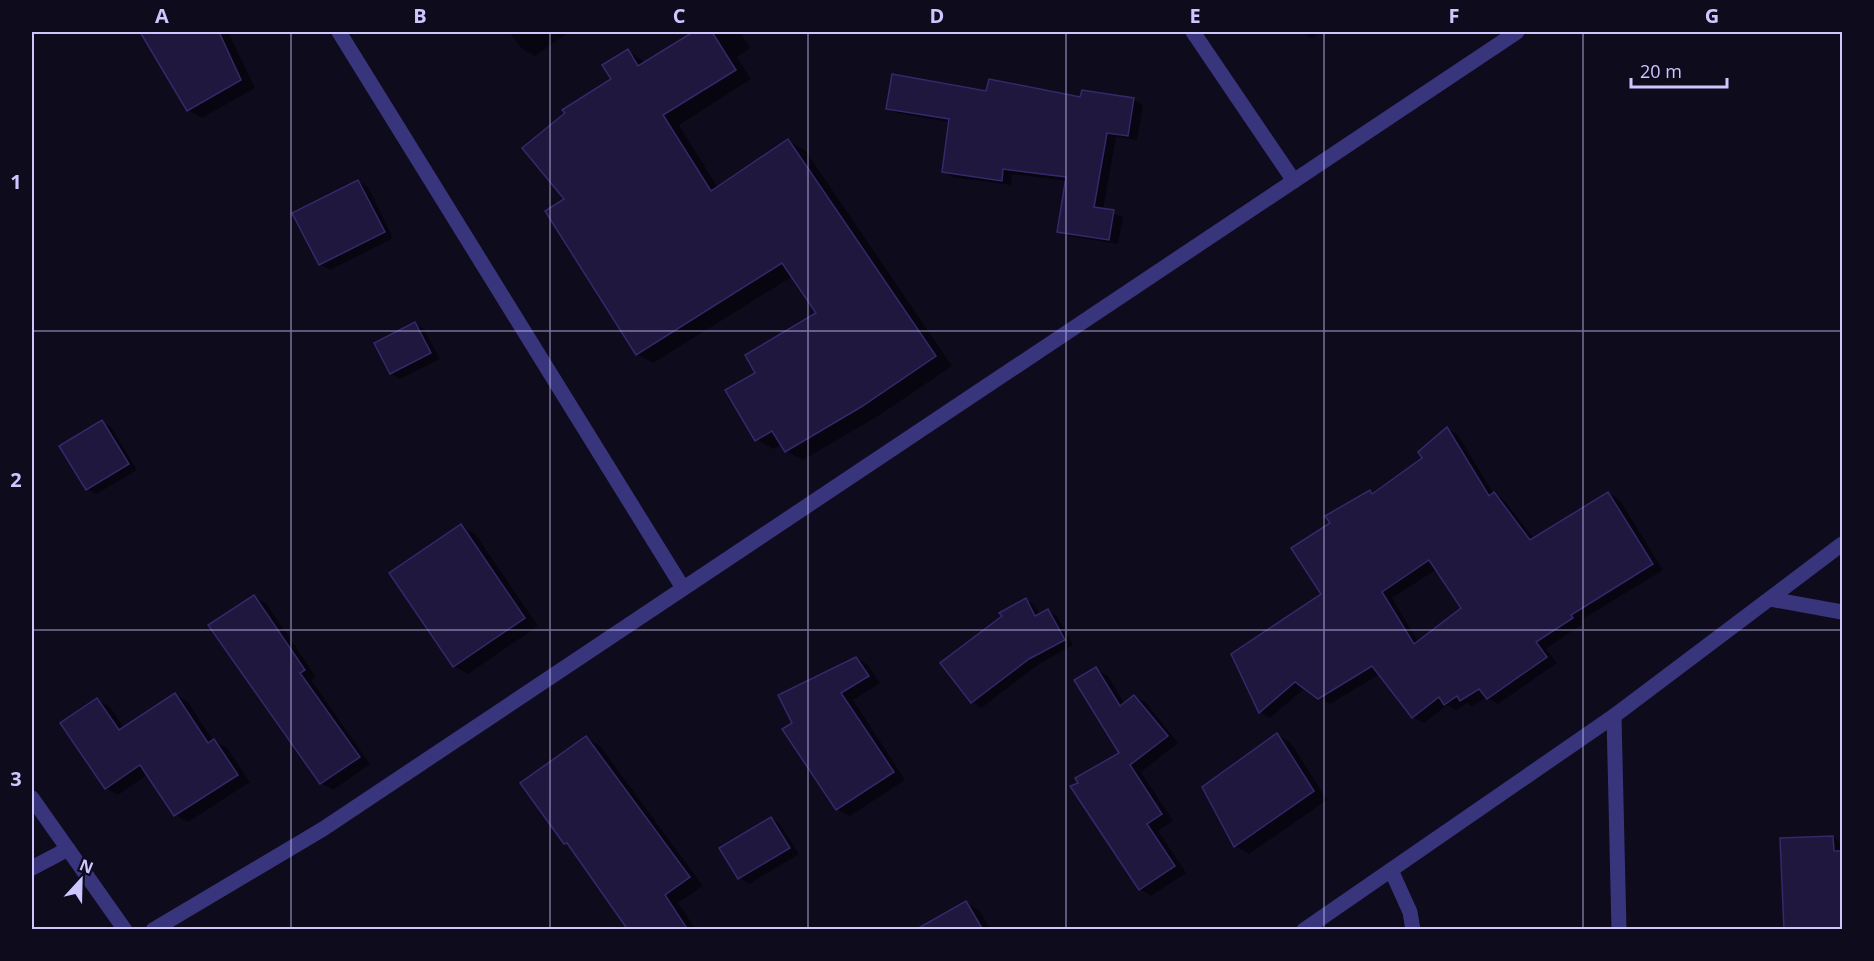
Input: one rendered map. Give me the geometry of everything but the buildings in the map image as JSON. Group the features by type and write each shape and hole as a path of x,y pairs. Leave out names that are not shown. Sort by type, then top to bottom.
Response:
{"street":[{"path":"339,32 683,588"},
{"path":"1193,32 1294,181"},
{"path":"153,930 323,829 1517,32"},
{"path":"1304,930 1614,716 1842,544"},
{"path":"1770,599 1842,612"},
{"path":"1614,716 1619,930"},
{"path":"32,798 125,930"},
{"path":"32,868 68,849"},
{"path":"1390,870 1410,912 1413,930"}]}
